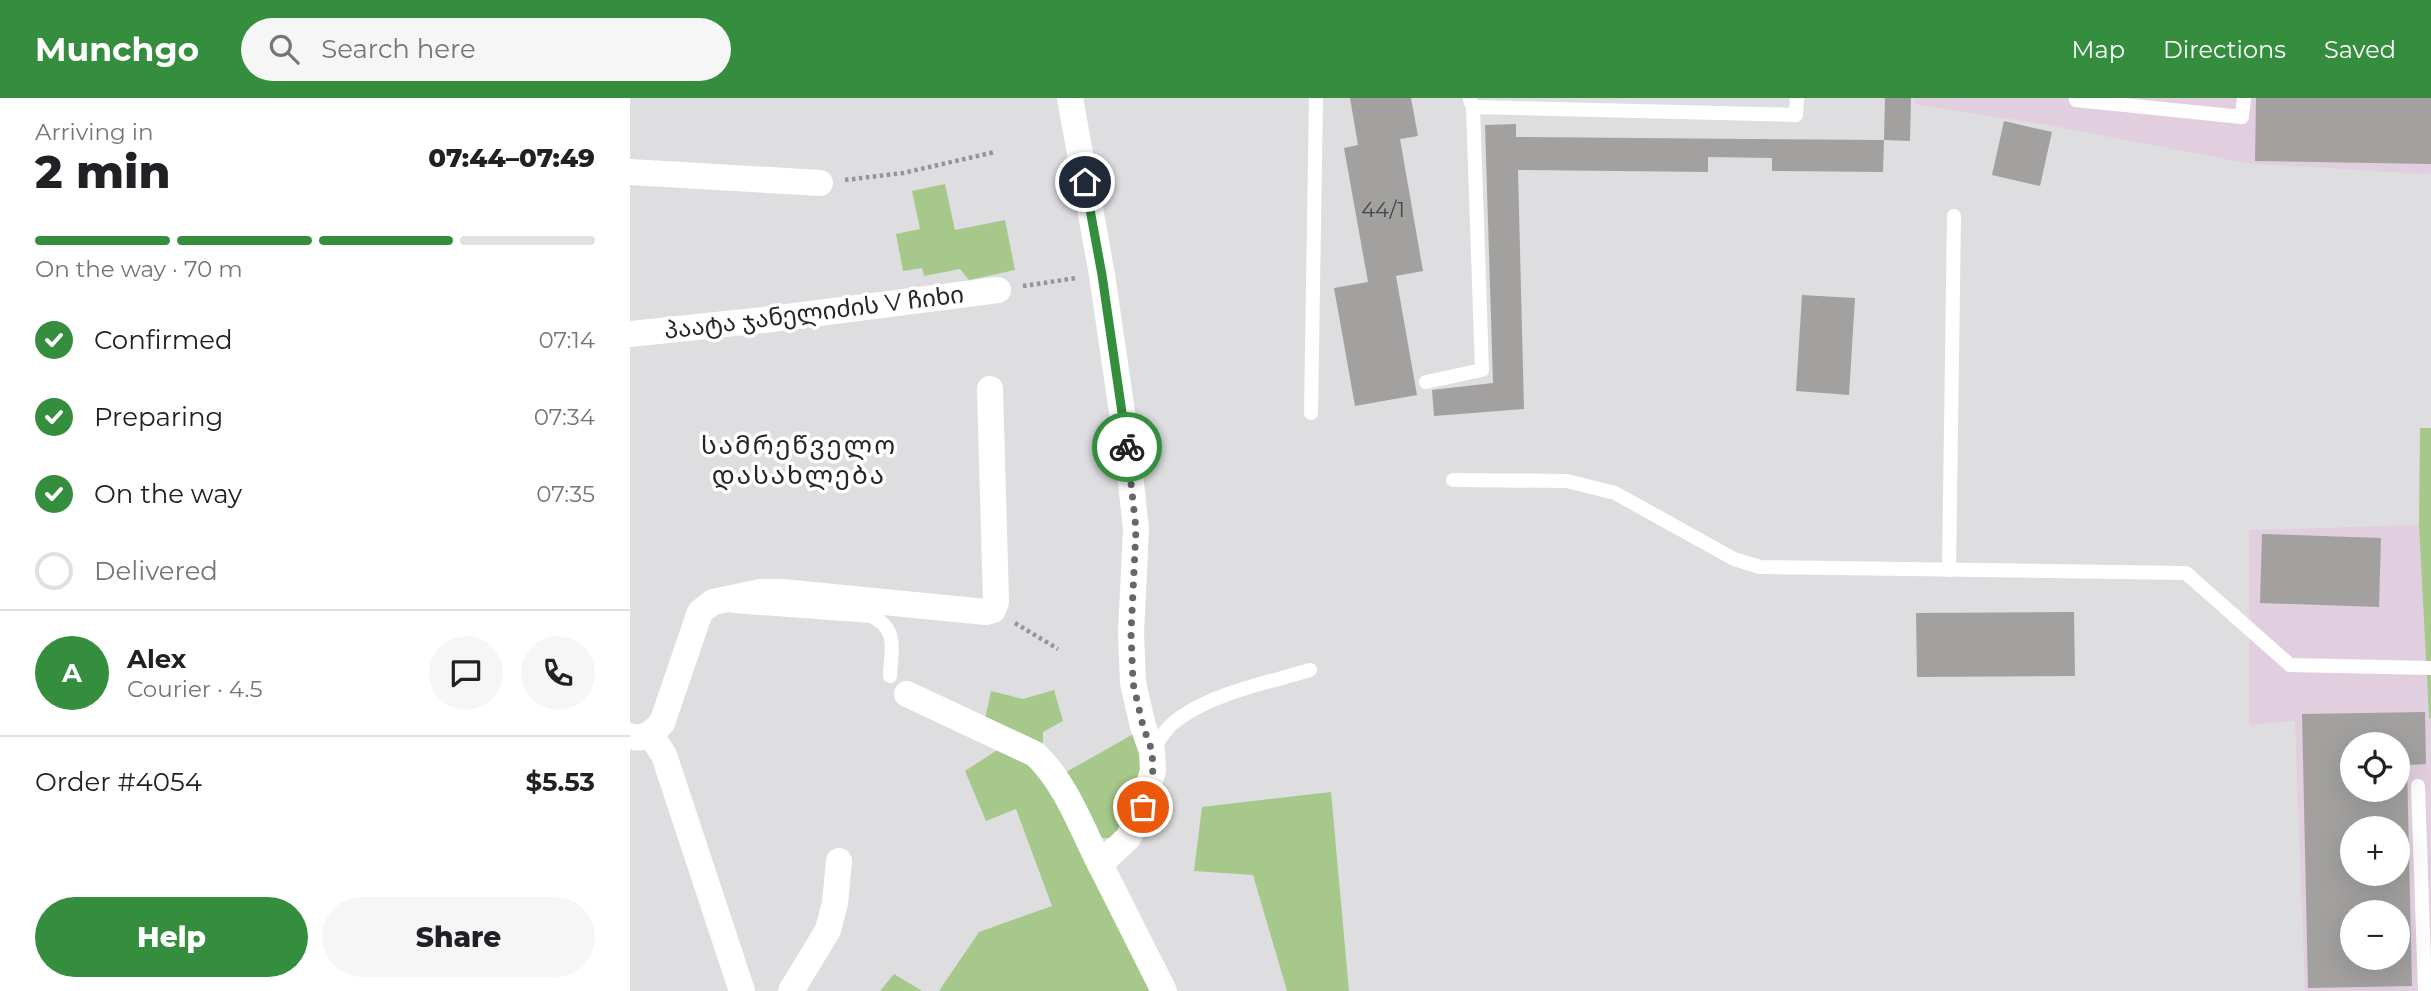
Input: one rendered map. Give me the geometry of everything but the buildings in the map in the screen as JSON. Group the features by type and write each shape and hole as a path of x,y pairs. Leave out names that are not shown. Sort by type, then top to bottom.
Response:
{"street":[{"path":"1070,98 1102,275 1127,446 1136,529 1131,633 1133,683 1152,751 1153,770 1143,807 1128,838 1100,864"},
{"path":"630,172 820,183"},
{"name":"პაატა ჯანელიძის V ჩიხი","path":"630,334 998,290"},
{"path":"742,991 664,755 640,735 662,723 700,612 713,602 760,592 782,592 986,612 993,610 996,602 990,389"},
{"path":"898,685 1035,754 1048,765 1164,991"},
{"path":"791,991 828,930 835,903 839,860"}],"lane":[{"path":"1311,413 1316,98"},
{"path":"1426,382 1482,370 1471,103 1796,115 1797,98"},
{"path":"2076,100 2242,117 2244,98"},
{"path":"1949,570 1954,216"},
{"path":"1453,480 1567,481 1615,493 1734,559 1760,567 2186,573 2290,665 2431,668"},
{"path":"725,600 731,606 871,616 885,623 892,636 898,685"},
{"path":"1152,751 1170,726 1191,711 1233,693 1310,670"},
{"path":"2418,786 2425,991"}],"path":[{"path":"820,183 903,173 995,152"},
{"path":"998,290 1102,275"},
{"path":"993,610 1058,649"}],"shaded area":[{"path":"1914,98 2431,98 2431,173 2246,163 2048,125 1914,104"},
{"path":"2419,525 2431,718 2431,991 2305,991 2295,721 2249,725 2249,530"}],"green space":[{"path":"945,184 955,230 1005,220 1015,270 969,280 960,269 924,276 922,268 903,271 896,234 920,229 912,191"},
{"path":"2420,428 2431,428 2431,718 2419,525"},
{"path":"1054,690 1063,721 1043,732 1043,753 984,724 991,691 1023,699"},
{"path":"1137,732 1147,761 1132,819 1112,838 1102,838 1093,834 1061,775"},
{"path":"1005,745 1035,762 1154,991 939,991 979,932 1052,906 1016,809 986,821 965,771"},
{"path":"1331,792 1349,991 1287,991 1253,875 1194,871 1202,807"},
{"path":"894,974 922,991 880,991"}],"way so far":[{"path":"1127,447 1136,529 1131,633 1133,683 1152,751 1153,770 1143,807"}],"district":[{"name":"სამრეწველო დასახლება","path":"799,460"}],"route":[{"path":"1085,182 1102,275 1127,447"}]}
